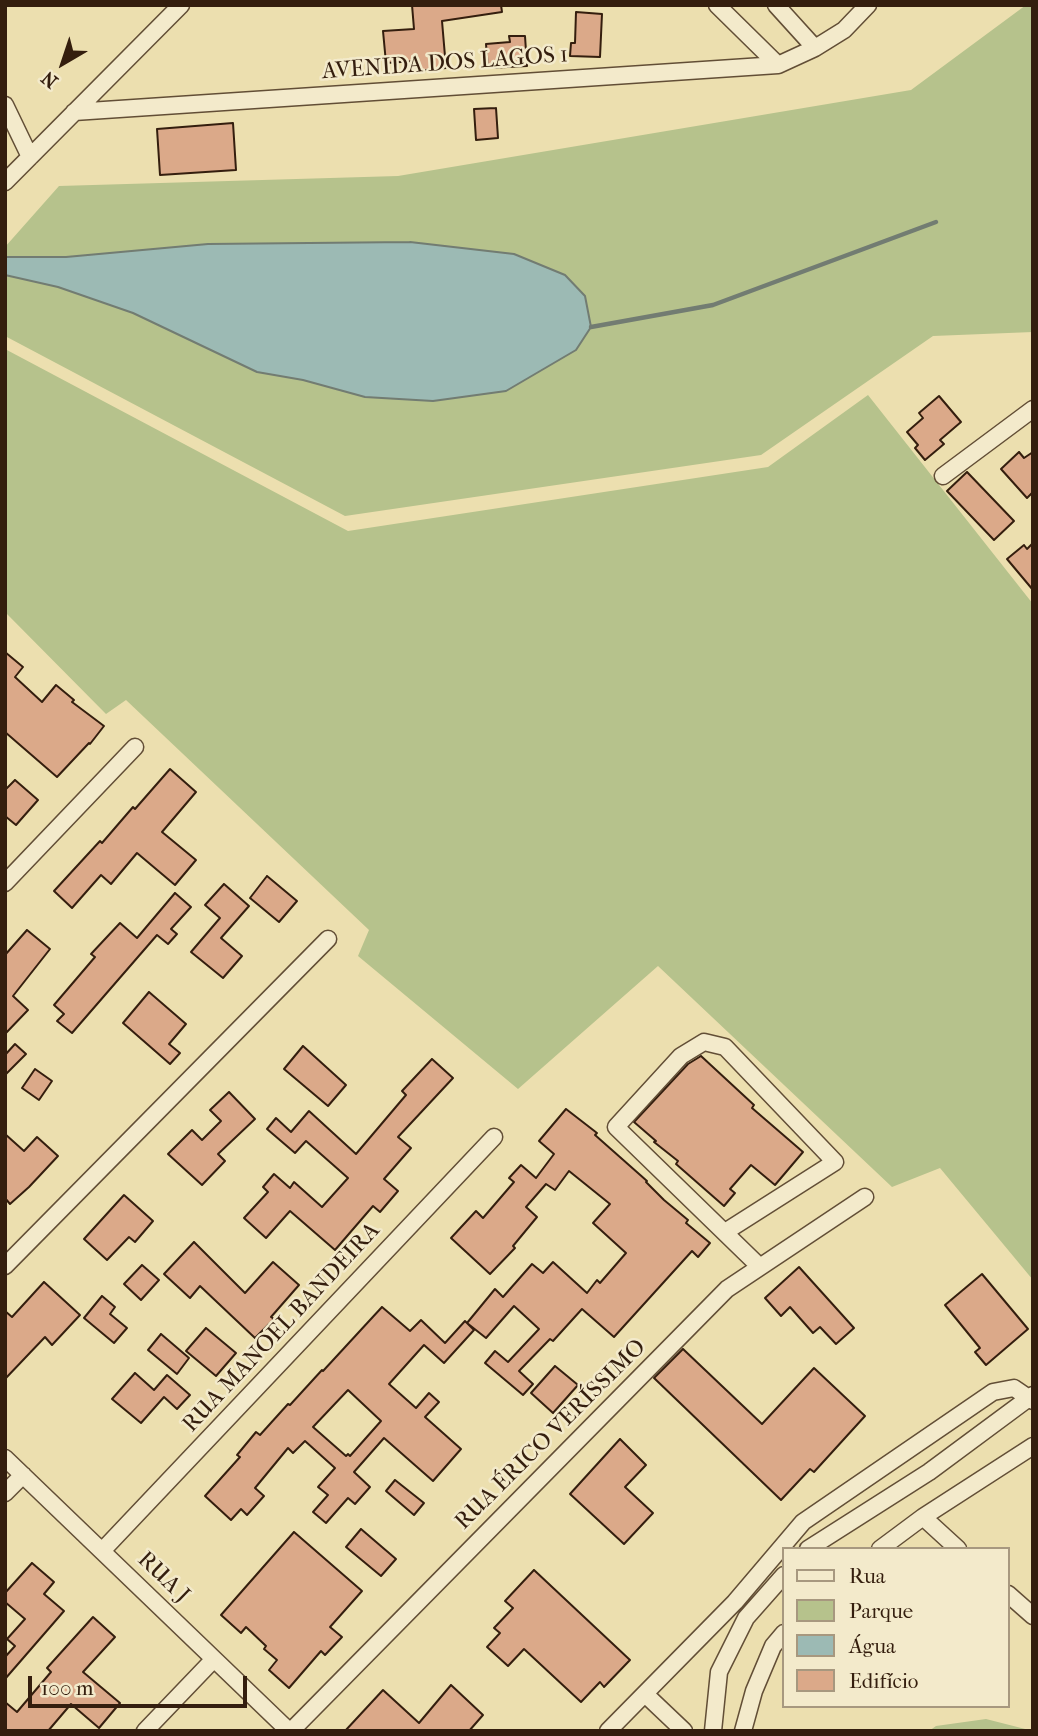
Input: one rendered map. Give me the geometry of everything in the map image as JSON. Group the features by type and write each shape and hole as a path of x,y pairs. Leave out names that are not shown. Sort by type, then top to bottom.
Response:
{"street":[{"path":"5,182 181,5"},
{"path":"717,5 778,65"},
{"path":"776,5 815,48"},
{"name":"AVENIDA DOS LAGOS 1","path":"74,112 778,65 815,48 844,30 868,5"},
{"path":"5,105 30,157"},
{"path":"943,476 1033,409"},
{"path":"5,883 135,747"},
{"path":"5,1266 328,939"},
{"path":"725,1233 835,1162 725,1047 704,1042 681,1056 616,1127 725,1233 759,1266"},
{"name":"RUA MANOEL BANDEIRA","path":"102,1551 494,1137"},
{"name":"RUA ÉRICO VERÍSSIMO","path":"290,1731 727,1289 865,1197"},
{"path":"608,1731 735,1602 803,1522 993,1392 1014,1388 1032,1398 929,1472 811,1547"},
{"path":"883,1547 923,1517 1033,1446"},
{"path":"909,1448 929,1472"},
{"name":"RUA J","path":"5,1458 290,1731"},
{"path":"5,1493 23,1475"},
{"path":"923,1517 956,1547"},
{"path":"713,1731 719,1672 746,1618 782,1577"},
{"path":"1010,1596 1033,1616"},
{"path":"735,1602 746,1618"},
{"path":"743,1731 754,1691 773,1646 782,1635"},
{"path":"145,1731 214,1659"},
{"path":"645,1694 684,1731"}],"green space":[{"path":"1026,5 1033,5 1033,332 933,336 761,455 345,516 5,336 5,247 59,186 398,176 911,90"},
{"path":"5,349 348,531 768,467 868,395 1033,604 1033,1280 940,1168 892,1187 658,966 518,1089 358,956 369,930 126,700 106,714 5,612"},
{"path":"986,1719 1033,1731 929,1731 936,1726"}],"water":[{"path":"410,242 514,254 565,275 585,296 591,327 576,350 506,391 433,401 365,397 303,380 257,372 133,313 58,287 5,275 6,257 66,257 208,244"}],"building":[{"path":"412,5 501,5 502,12 442,21 446,68 417,71 416,61 386,63 383,31 414,29"},
{"path":"576,12 602,14 600,57 570,56 571,43 575,43"},
{"path":"509,36 525,36 527,66 488,68 486,44 510,42"},
{"path":"496,108 498,138 476,140 474,109"},
{"path":"233,123 236,170 160,175 157,129"},
{"path":"939,396 961,422 940,440 944,444 925,460 915,448 918,445 907,432 923,418 919,413"},
{"path":"1019,452 1024,458 1033,452 1033,492 1027,498 1001,469"},
{"path":"967,472 1014,521 994,540 947,491"},
{"path":"1033,543 1033,590 1007,559 1024,545 1027,549"},
{"path":"5,652 23,667 15,677 42,702 56,685 74,700 72,702 104,726 57,777 5,732"},
{"path":"170,769 196,792 162,832 196,860 175,885 137,853 111,884 101,875 72,908 54,891 133,807 135,809"},
{"path":"15,780 38,800 16,825 5,816 5,790"},
{"path":"267,876 297,901 279,922 250,898"},
{"path":"224,884 249,906 221,938 242,956 223,978 191,952 220,918 205,905"},
{"path":"175,893 191,907 171,929 177,934 168,944 157,935 72,1033 57,1021 64,1014 54,1005 95,957 91,954 120,923 137,938"},
{"path":"27,930 50,949 13,996 28,1010 5,1034 5,955"},
{"path":"149,992 186,1024 169,1044 180,1053 170,1064 123,1023"},
{"path":"15,1044 26,1054 5,1075 5,1055"},
{"path":"303,1046 346,1085 328,1106 284,1069"},
{"path":"701,1056 754,1105 752,1108 803,1152 775,1185 751,1165 730,1189 735,1193 724,1206 634,1122 688,1064"},
{"path":"432,1059 453,1078 398,1137 411,1148 384,1179 398,1191 380,1212 373,1206 335,1250 290,1211 266,1238 244,1218 268,1192 263,1187 274,1174 290,1188 294,1182 322,1207 348,1178 306,1141 295,1153 267,1129 276,1118 291,1132 309,1111 356,1154 406,1095 402,1091"},
{"path":"35,1069 52,1081 39,1100 22,1088"},
{"path":"229,1092 255,1119 218,1154 225,1161 202,1185 168,1154 192,1130 202,1140 221,1121 210,1110"},
{"path":"566,1109 597,1133 595,1135 710,1243 698,1257 692,1251 614,1337 582,1309 553,1341 550,1339 519,1371 533,1384 523,1395 485,1363 495,1351 508,1362 539,1329 514,1306 486,1338 467,1323 495,1289 503,1297 532,1264 543,1273 553,1262 587,1293 597,1280 600,1283 626,1253 593,1223 610,1204 569,1171 555,1190 546,1184 526,1207 537,1217 513,1246 515,1248 490,1274 451,1238 476,1211 483,1218 514,1182 509,1178 521,1165 536,1178 554,1154 539,1141"},
{"path":"5,1134 24,1151 37,1137 58,1156 10,1204 5,1198"},
{"path":"124,1195 153,1221 135,1242 129,1237 107,1260 84,1239"},
{"path":"194,1242 245,1293 273,1262 299,1285 271,1317 274,1319 255,1338 200,1286 190,1298 164,1274"},
{"path":"142,1265 159,1280 141,1300 124,1284"},
{"path":"799,1267 854,1328 836,1344 820,1327 813,1333 790,1307 781,1316 765,1298"},
{"path":"982,1274 1028,1329 986,1365 975,1352 980,1348 945,1305"},
{"path":"44,1282 80,1315 52,1345 45,1337 5,1379 5,1311 12,1317"},
{"path":"102,1296 115,1307 110,1314 127,1328 114,1343 84,1318"},
{"path":"382,1307 410,1331 421,1320 445,1343 465,1321 474,1330 444,1363 424,1345 389,1384 416,1408 429,1393 439,1402 425,1417 461,1449 433,1481 384,1438 354,1472 370,1487 355,1504 348,1498 326,1523 313,1512 328,1495 318,1487 335,1468 305,1441 293,1453 288,1448 255,1488 264,1496 247,1515 241,1509 231,1520 205,1496 240,1457 237,1455 256,1432 260,1435","holes":["348,1390 381,1421 350,1456 346,1456 313,1427"]},
{"path":"206,1328 236,1353 216,1376 186,1351"},
{"path":"161,1334 189,1358 177,1374 148,1350"},
{"path":"683,1349 762,1424 814,1368 865,1416 814,1472 810,1469 781,1500 654,1378"},
{"path":"555,1366 578,1385 553,1413 531,1393"},
{"path":"135,1373 154,1390 167,1375 190,1395 177,1409 164,1397 141,1423 112,1399"},
{"path":"620,1439 646,1465 625,1487 653,1513 624,1544 570,1494"},
{"path":"395,1480 424,1503 414,1515 386,1491"},
{"path":"361,1529 396,1559 381,1576 346,1547"},
{"path":"294,1532 362,1591 330,1627 342,1637 325,1655 321,1651 289,1688 269,1670 277,1660 264,1649 266,1646 246,1627 241,1633 221,1615"},
{"path":"32,1563 54,1582 44,1594 64,1611 5,1679 5,1657 15,1646 7,1639 25,1619 5,1602 5,1593"},
{"path":"534,1570 630,1660 604,1687 600,1682 581,1702 524,1649 508,1666 487,1647 500,1633 494,1628 513,1608 505,1601"},
{"path":"93,1617 115,1637 83,1672 120,1703 99,1728 71,1704 48,1731 5,1731 5,1702 17,1712 51,1672 47,1668"},
{"path":"451,1685 483,1715 469,1731 345,1731 383,1690 419,1723"}],"waterway":[{"path":"591,327 713,305 936,222"}]}
